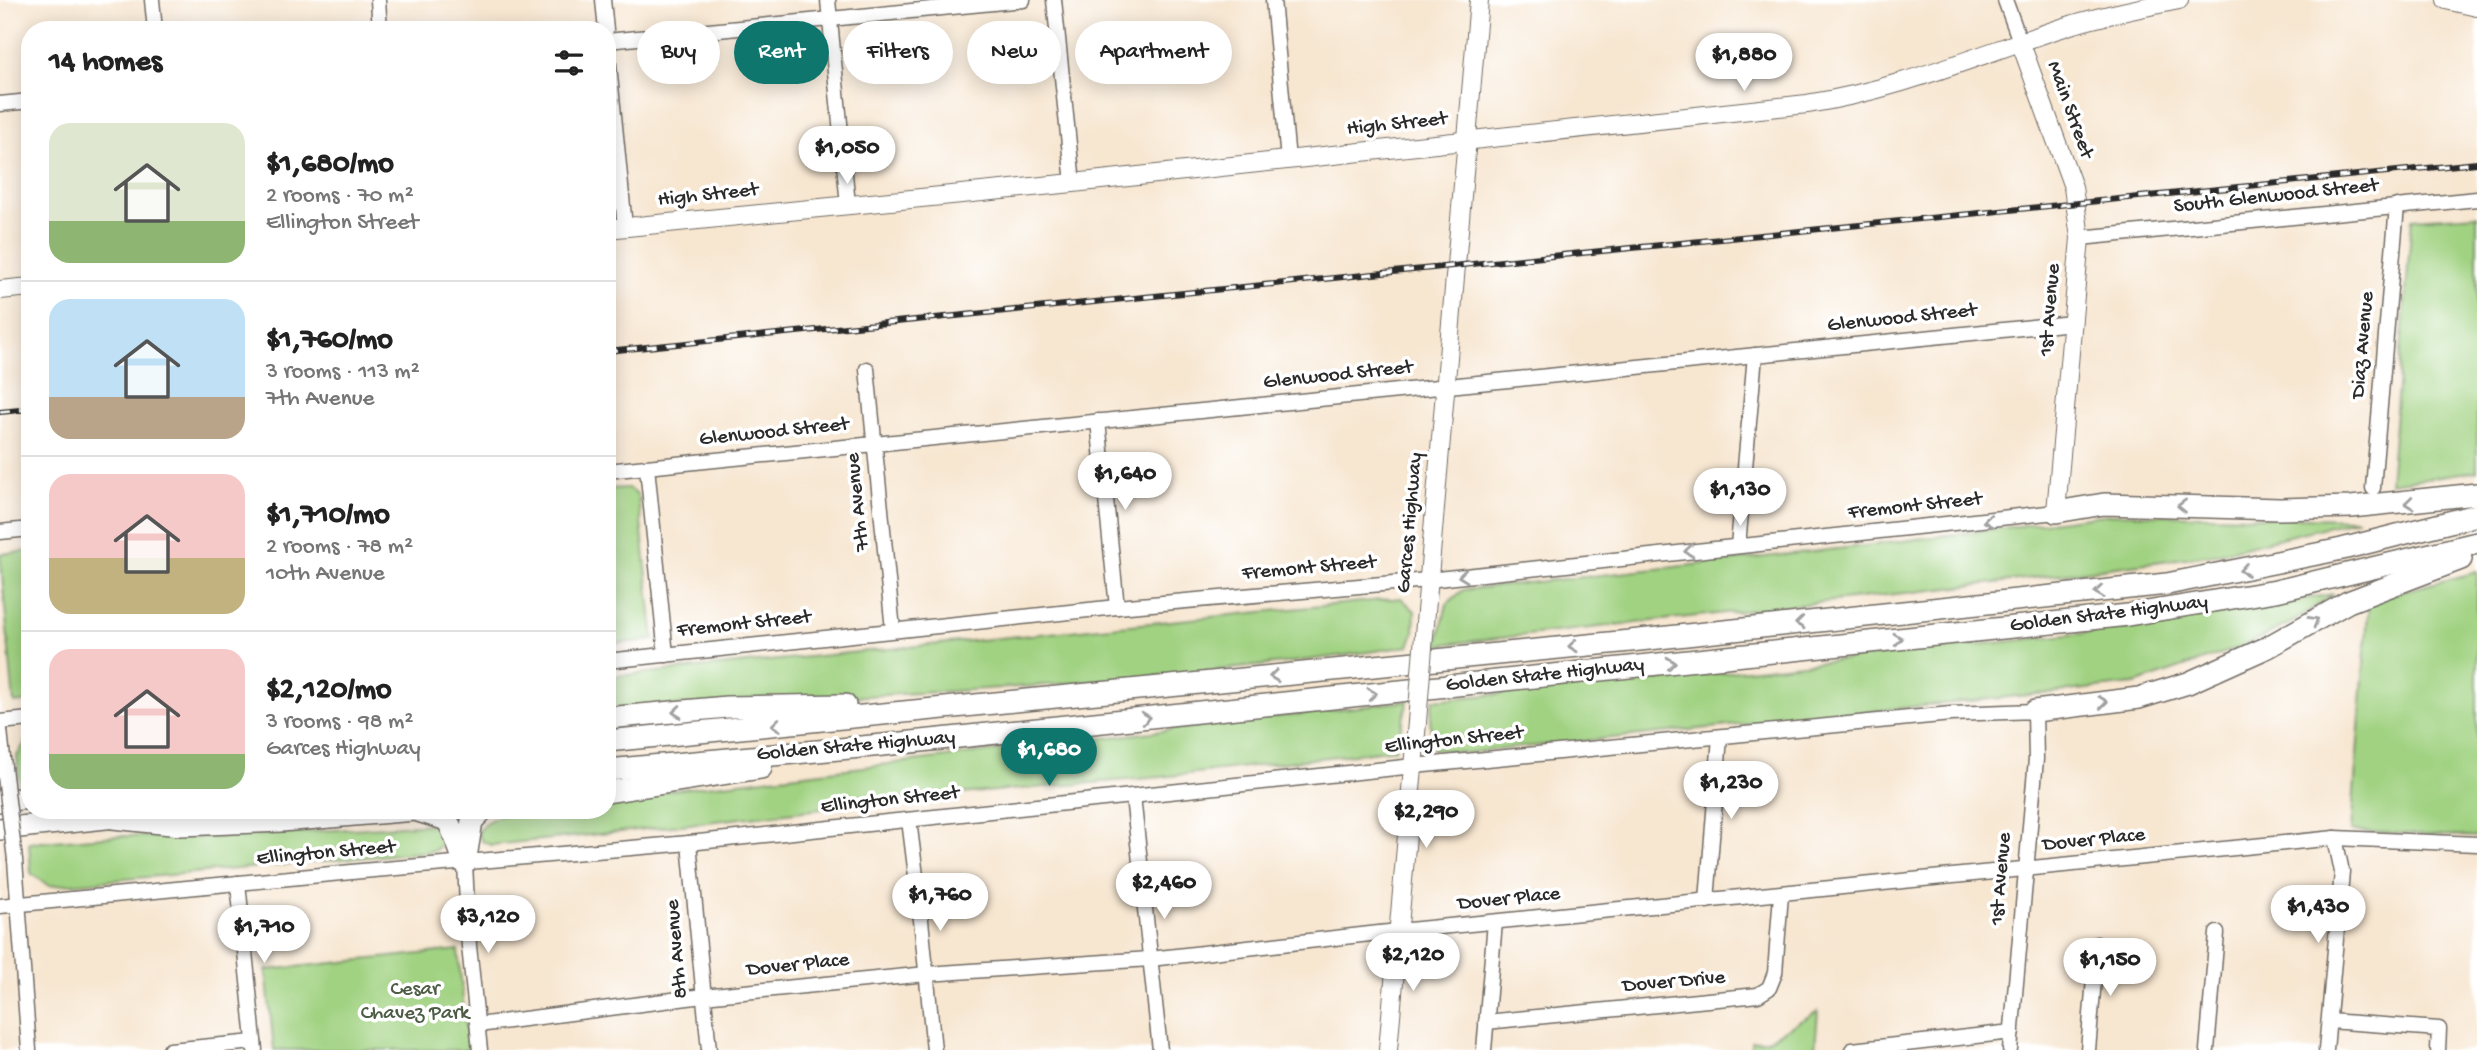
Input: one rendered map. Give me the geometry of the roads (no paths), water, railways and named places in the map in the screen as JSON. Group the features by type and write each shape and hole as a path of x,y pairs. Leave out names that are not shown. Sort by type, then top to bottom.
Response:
{"highway":[{"path":"2056,512 2104,504 2280,509 2351,507 2477,494"},
{"name":"Golden State Highway","path":"616,740 1644,639 2167,584 2342,549 2477,515"},
{"name":"Golden State Highway","path":"616,768 883,745 2128,615 2227,601 2477,543"},
{"path":"2035,711 2139,698 2188,683 2267,648 2348,602 2477,554"},
{"path":"616,717 727,707 966,706"},
{"path":"616,791 719,776 883,745"},
{"path":"0,801 21,800"},
{"path":"0,830 104,819"},
{"path":"123,819 181,825 305,819"},
{"path":"444,819 453,830 465,863"},
{"path":"465,863 474,819"}],"main road":[{"name":"Garces Highway","path":"1388,1050 1479,0"},
{"name":"High Street","path":"616,228 1073,183 1829,101 1888,87 2073,25 2178,0"},
{"path":"2446,0 2477,7"},
{"name":"Main Street","path":"2021,44 2073,187 2080,238"},
{"name":"1st Avenue","path":"2056,512 2080,238"},
{"path":"0,290 21,288"}],"street":[{"path":"152,0 154,21"},
{"path":"377,0 379,21"},
{"path":"603,0 605,21"},
{"path":"828,0 849,205"},
{"path":"616,42 1023,0"},
{"path":"1054,0 1073,183"},
{"path":"1273,0 1288,160"},
{"name":"Main Street","path":"2005,0 2021,44"},
{"path":"0,104 21,102"},
{"name":"South Glenwood Street","path":"2080,238 2477,199"},
{"name":"Diaz Avenue","path":"2373,488 2397,206"},
{"name":"Glenwood Street","path":"616,470 2072,323"},
{"path":"1738,546 1755,355"},
{"name":"7th Avenue","path":"867,369 894,630"},
{"path":"1098,421 1117,607"},
{"path":"647,467 666,656"},
{"name":"Fremont Street","path":"616,661 1117,607 1428,580 2056,512"},
{"path":"0,533 21,530"},
{"name":"Ellington Street","path":"0,906 689,843 1414,766 1951,714 2035,711"},
{"name":"1st Avenue","path":"2010,1050 2036,759 2035,711"},
{"path":"0,722 21,720"},
{"path":"0,730 19,903 29,1050"},
{"path":"1707,901 1720,737"},
{"path":"1133,796 1160,1050"},
{"path":"909,820 934,1050"},
{"path":"2326,1050 2342,872 2335,838"},
{"name":"Dover Place","path":"478,1025 703,996 927,974 1150,958 2335,838 2477,844"},
{"name":"8th Avenue","path":"689,843 709,1050"},
{"path":"465,863 469,946 480,1050"},
{"path":"170,1050 254,1046 238,883"},
{"name":"Dover Drive","path":"1486,1022 1758,996 1769,988 1775,973 1781,894"},
{"path":"1484,1050 1496,922"},
{"path":"2207,1050 2217,933"},
{"path":"2088,1050 2097,944"},
{"path":"2329,1021 2439,1029 2438,1050"},
{"path":"1852,1050 2012,1032"}],"railway":[{"path":"616,350 2477,163"},
{"path":"0,412 21,410"}],"park label":[{"name":"Cesar Chavez Park","path":"415,1002"}]}
